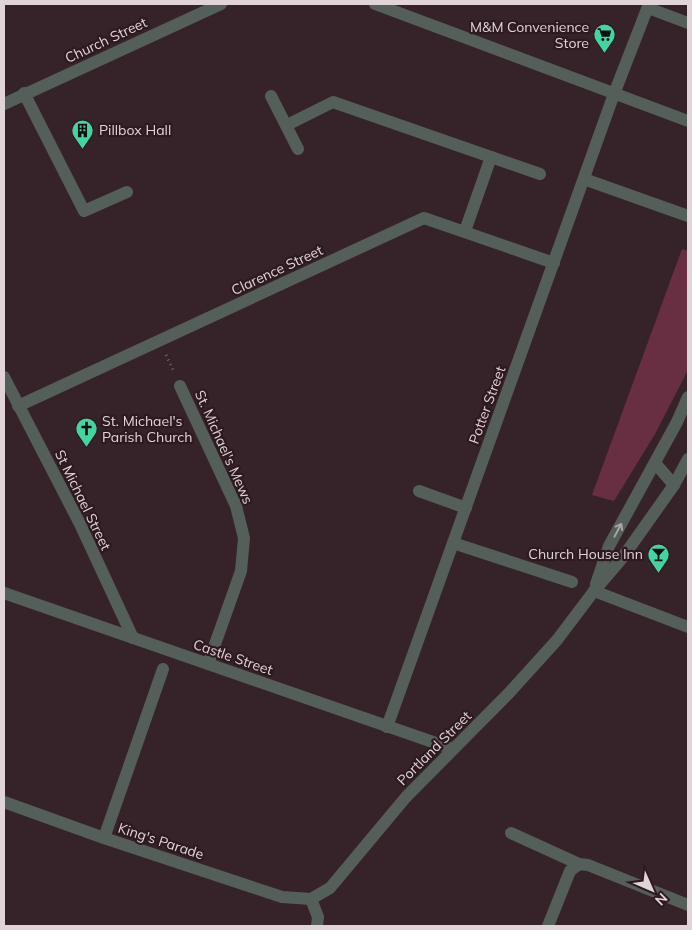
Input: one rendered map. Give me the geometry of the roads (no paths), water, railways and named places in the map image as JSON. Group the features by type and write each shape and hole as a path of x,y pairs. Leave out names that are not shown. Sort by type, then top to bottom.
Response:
{"street":[{"name":"Church Street","path":"4,104 24,93 221,4"},
{"path":"375,4 688,121"},
{"path":"649,6 688,23"},
{"name":"Potter Street","path":"388,727 614,94 649,6"},
{"path":"24,93 84,211 127,192"},
{"path":"271,96 298,149"},
{"path":"286,125 333,102 540,174"},
{"path":"465,231 491,157"},
{"path":"584,179 688,216"},
{"name":"Clarence Street","path":"18,406 424,218 554,263"},
{"name":"St Michael Street","path":"4,378 80,524 133,638"},
{"name":"St. Michael's Mews","path":"180,386 236,506 244,538 241,571 208,664"},
{"name":"Portland Street","path":"594,591 610,546 688,397"},
{"name":"Portland Street","path":"311,899 330,888 406,797 509,693 557,640 594,591 623,557 674,485 688,459"},
{"path":"655,462 674,485"},
{"path":"419,491 466,508"},
{"path":"453,544 572,582"},
{"path":"594,591 688,627"},
{"name":"Castle Street","path":"4,593 453,749"},
{"path":"104,838 163,669"},
{"name":"King's Parade","path":"4,802 104,838 282,897 311,899"},
{"path":"510,833 579,864 588,865 688,905"},
{"path":"548,926 570,871 579,864"},
{"path":"311,899 318,917 317,926"}],"place":[{"name":"M&M Convenience Store","path":"605,54"},
{"name":"Pillbox Hall","path":"83,149"},
{"name":"St. Michael's Parish Church","path":"86,448"},
{"name":"Church House Inn","path":"659,573"}]}
